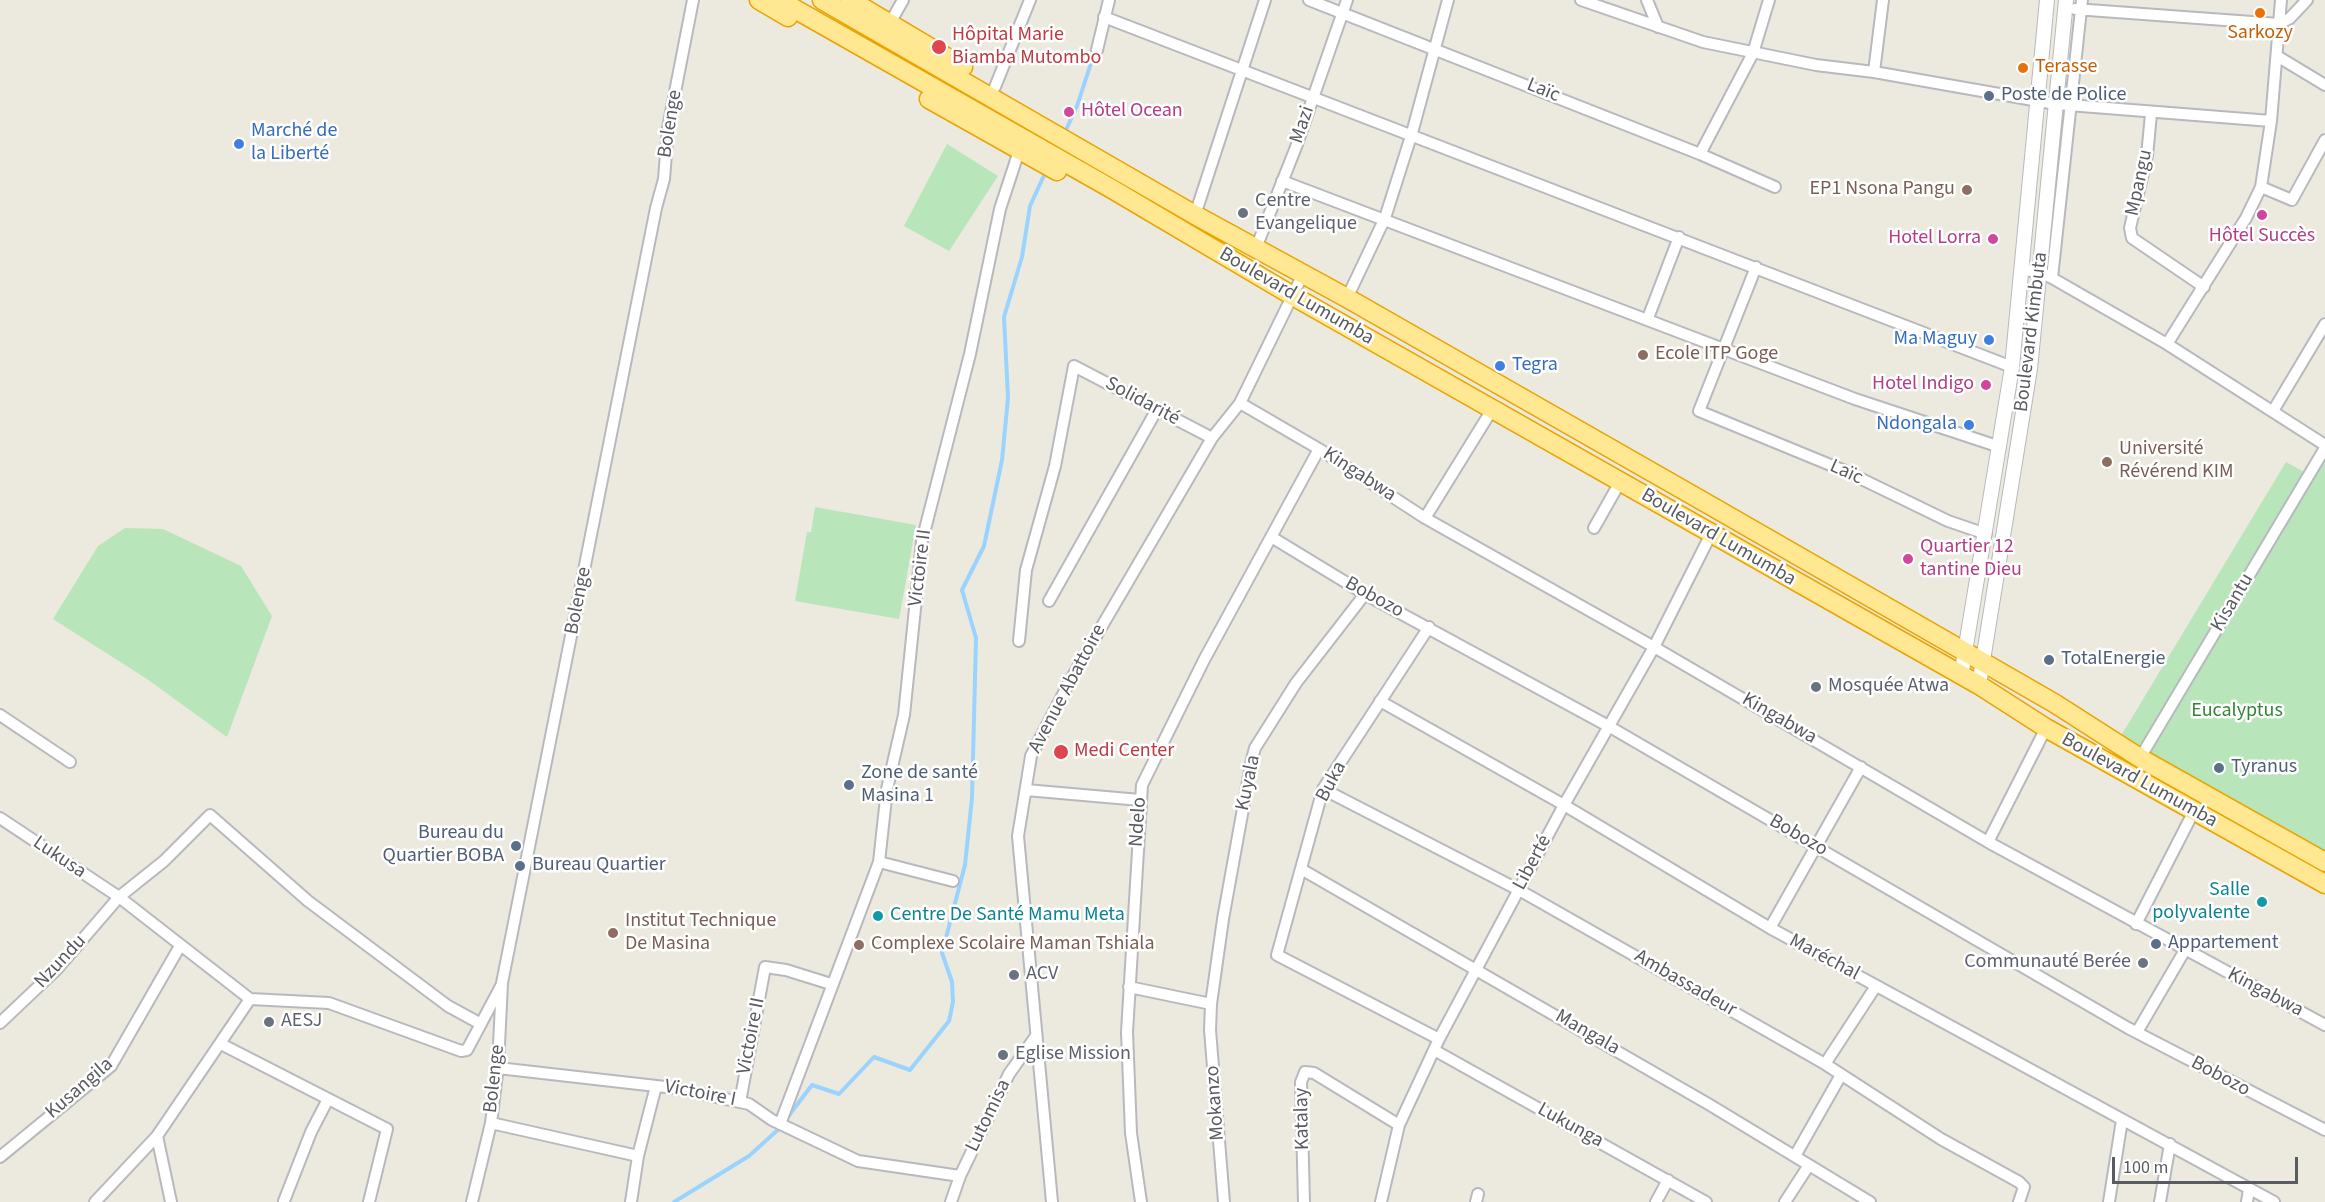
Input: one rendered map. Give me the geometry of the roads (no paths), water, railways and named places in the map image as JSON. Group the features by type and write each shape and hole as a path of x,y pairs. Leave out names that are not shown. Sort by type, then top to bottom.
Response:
{"highway":[{"path":"759,0 1019,152 1040,162 1064,169"},
{"path":"779,0 1064,169"},
{"path":"822,0 1077,141"},
{"path":"850,0 1059,125 1077,141"},
{"name":"Boulevard Lumumba","path":"1077,141 1122,173 1347,298 1967,652 2099,729 2140,758 2325,862"},
{"name":"Boulevard Lumumba","path":"1064,169 1112,189 1293,296 1978,685 2046,728 2325,885"}],"street":[{"name":"Bolenge","path":"472,1202 491,1124 498,1068 502,983 656,208 664,179 668,128 693,0"},
{"path":"890,23 903,0"},
{"path":"995,87 1030,0"},
{"path":"1097,50 1109,0"},
{"path":"1195,215 1265,0"},
{"name":"Laïc","path":"1309,0 1700,154 1775,187"},
{"name":"Mazi","path":"1256,248 1347,0"},
{"path":"1347,298 1385,218 1412,133 1448,0"},
{"path":"1581,0 1703,42 1816,65 1874,72 2053,103 2151,114 2271,121"},
{"path":"1647,0 1658,27"},
{"path":"1700,154 1753,53 1769,0"},
{"path":"1874,72 1883,0"},
{"name":"Boulevard Kimbuta","path":"1978,685 1984,663 2046,275 2053,103 2047,0"},
{"path":"2167,344 2246,218 2261,187 2271,121 2281,0"},
{"path":"2066,4 2278,24 2290,18 2307,0"},
{"name":"Boulevard Kimbuta","path":"1961,676 1967,652 2013,367 2022,270 2053,103 2066,4"},
{"path":"2053,103 2081,5"},
{"path":"1104,17 1412,133 2013,367"},
{"path":"2277,56 2322,83 2325,72"},
{"name":"Mpangu","path":"2151,114 2147,156 2130,228 2132,238 2204,287"},
{"path":"2261,187 2292,200 2325,140"},
{"name":"Victoire II","path":"780,1124 879,862 886,789 904,715 922,541 970,354 1000,209 1019,152"},
{"path":"1282,182 1385,218 1855,399 2000,447"},
{"path":"1648,318 1679,237"},
{"name":"Laïc","path":"1756,267 1699,411 1845,471 1948,521 1986,534"},
{"path":"2022,270 2046,275 2167,344 2325,447"},
{"name":"Avenue Abattoire","path":"1052,1202 1018,836 1031,756 1071,679 1212,438 1240,403 1303,274"},
{"path":"2273,411 2325,324"},
{"name":"Solidarité","path":"1018,641 1026,570 1055,466 1074,366 1156,411 1212,438"},
{"name":"Kingabwa","path":"1240,403 1319,449 1425,518 1654,647 1988,842 2325,1025"},
{"path":"1425,518 1493,408"},
{"path":"1049,601 1156,411"},
{"name":"Kisantu","path":"2140,758 2325,447"},
{"name":"Ndelo","path":"1140,1202 1131,1133 1126,1032 1142,785 1204,660 1273,538 1319,449"},
{"path":"1594,528 1620,482"},
{"name":"Liberté","path":"1381,1202 1398,1125 1436,1045 1564,805 1654,647 1711,534"},
{"name":"Bobozo","path":"1273,538 1365,594 1610,727 2137,1032 2325,1130"},
{"name":"Kuyala","path":"1211,1004 1223,919 1255,748 1296,683 1365,594"},
{"name":"Buka","path":"1277,955 1323,789 1429,627"},
{"name":"Maréchal","path":"1380,701 1564,805 1770,928 2274,1202"},
{"path":"0,715 70,762"},
{"path":"1988,842 2046,728"},
{"path":"1770,928 1861,767"},
{"name":"Ambassadeur","path":"1323,789 1519,890 1825,1064 1941,1138 2019,1182 2024,1187 2019,1202"},
{"path":"1026,790 1140,800"},
{"path":"2136,924 2194,812"},
{"name":"Nzundu","path":"0,1023 57,969 119,897 164,861 210,815 308,901 448,1006 471,1021 481,1024"},
{"name":"Lukusa","path":"0,818 119,897 250,999"},
{"path":"879,862 953,881"},
{"name":"Mangala","path":"1301,869 1477,969 1870,1202"},
{"name":"Kusangila","path":"0,1157 111,1066 180,946"},
{"path":"2137,1032 2185,950"},
{"name":"Lukunga","path":"1277,955 1706,1202"},
{"name":"Victoire II","path":"740,1102 765,967 831,984"},
{"path":"99,1200 157,1136 250,999 329,1003 461,1051 467,1050 502,983"},
{"path":"1825,1064 1876,986"},
{"path":"1129,987 1211,1004"},
{"name":"Mokanzo","path":"1211,1004 1210,1030 1224,1202"},
{"name":"Lutomisa","path":"951,1202 960,1176 1009,1074 1036,1036"},
{"path":"221,1044 327,1101 387,1130 369,1202"},
{"name":"Victoire I","path":"498,1068 656,1086 749,1104 780,1124 858,1161 960,1176"},
{"name":"Katalay","path":"1304,1202 1301,1082 1305,1072 1314,1072 1398,1125"},
{"path":"1794,1156 1841,1075"},
{"path":"631,1202 638,1156 656,1086"},
{"path":"284,1201 311,1132 327,1101"},
{"path":"2109,1202 2122,1120"},
{"path":"491,1124 638,1156"},
{"path":"157,1136 171,1202"},
{"path":"2160,1202 2170,1144"},
{"path":"1785,1202 1809,1165"},
{"path":"1656,1202 1668,1180"},
{"path":"2247,1202 2249,1189"}],"waterway":[{"path":"1065,132 1077,106 1094,54"},
{"path":"787,1118 812,1085 839,1094 874,1057 910,1070 949,1021 953,1002 952,982 942,953 965,865 972,798 976,638 962,590 984,546 1002,460 1008,398 1004,317 1022,257 1030,206 1046,171"},
{"path":"674,1202 749,1156 781,1127"}],"place":[{"name":"Sarkozy","path":"2260,13"},
{"name":"Hôpital Marie Biamba Mutombo","path":"939,47"},
{"name":"Terasse","path":"2023,68"},
{"name":"Poste de Police","path":"1989,96"},
{"name":"Hôtel Ocean","path":"1069,112"},
{"name":"Marché de la Liberté","path":"239,144"},
{"name":"EP1 Nsona Pangu","path":"1967,190"},
{"name":"Centre Evangelique","path":"1243,213"},
{"name":"Hôtel Succès","path":"2262,215"},
{"name":"Hotel Lorra","path":"1993,239"},
{"name":"Ma Maguy","path":"1989,340"},
{"name":"Ecole ITP Goge","path":"1643,355"},
{"name":"Tegra","path":"1500,366"},
{"name":"Hotel Indigo","path":"1986,385"},
{"name":"Ndongala","path":"1969,425"},
{"name":"Université Révérend KIM","path":"2107,462"},
{"name":"Quartier 12 tantine Dieu","path":"1908,559"},
{"name":"TotalEnergie","path":"2049,660"},
{"name":"Mosquée Atwa","path":"1816,687"},
{"name":"Medi Center","path":"1061,752"},
{"name":"Tyranus","path":"2219,768"},
{"name":"Zone de santé Masina 1","path":"849,785"},
{"name":"Bureau du Quartier BOBA","path":"516,846"},
{"name":"Bureau Quartier","path":"520,866"},
{"name":"Salle polyvalente","path":"2262,902"},
{"name":"Centre De Santé Mamu Meta","path":"878,916"},
{"name":"Institut Technique De Masina","path":"613,933"},
{"name":"Appartement","path":"2156,944"},
{"name":"Complexe Scolaire Maman Tshiala","path":"859,945"},
{"name":"Communauté Berée","path":"2143,963"},
{"name":"ACV","path":"1014,975"},
{"name":"AESJ","path":"269,1022"},
{"name":"Eglise Mission","path":"1003,1055"}],"park label":[{"name":"Eucalyptus","path":"2237,712"}]}
